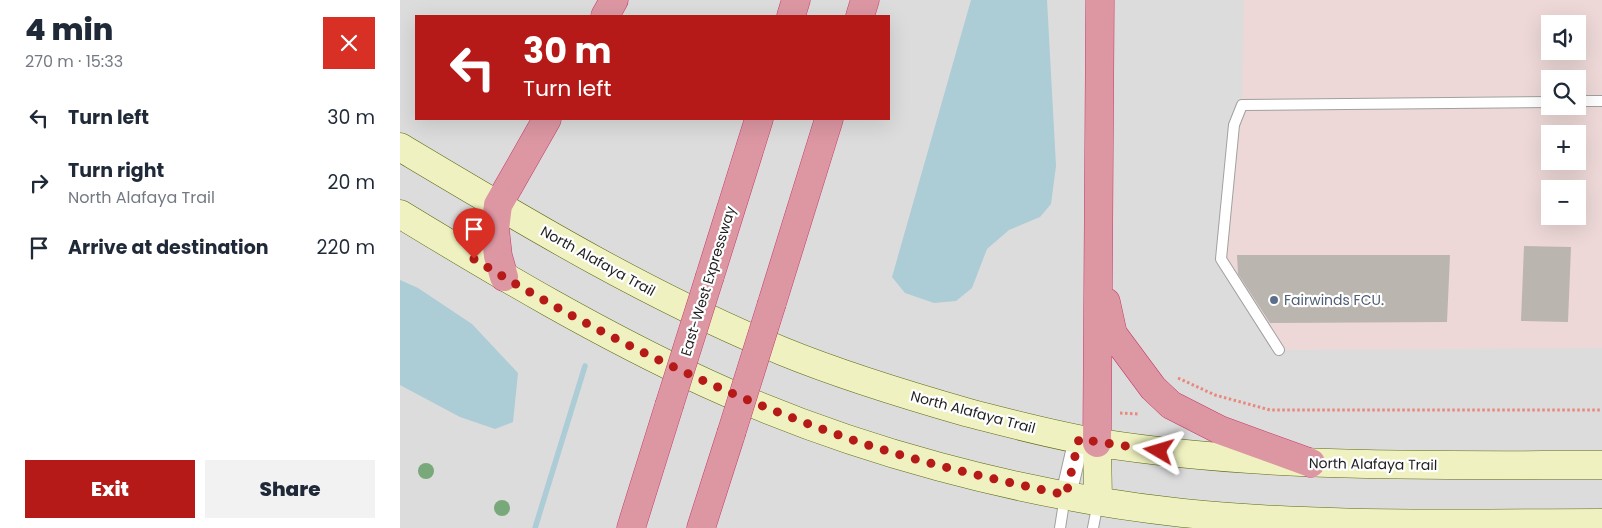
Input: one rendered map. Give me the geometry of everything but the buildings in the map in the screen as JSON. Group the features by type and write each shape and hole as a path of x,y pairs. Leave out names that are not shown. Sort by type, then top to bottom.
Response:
{"highway":[{"path":"606,15 614,0"},
{"path":"791,15 796,0"},
{"path":"860,15 865,0"},
{"path":"1088,441 1097,265 1100,0"},
{"path":"504,277 498,256 495,229 498,205 546,120"},
{"name":"East-West Expressway","path":"630,528 759,120"},
{"path":"701,528 829,120"},
{"path":"1097,265 1113,334 1153,388 1171,405 1220,430 1311,463"}],"main road":[{"name":"North Alafaya Trail","path":"400,147 638,284 783,352 931,402 1088,441 1172,452 1311,463 1602,465"},
{"path":"400,214 504,277 636,350 775,412 852,440 920,460 1066,495 1180,512 1331,523 1602,523"},
{"path":"1088,441 1098,501"}],"street":[{"path":"1066,495 1088,441"}],"lane":[{"path":"1586,101 1602,101"},
{"path":"1279,350 1221,259 1234,125 1242,105 1541,102"},
{"path":"1060,528 1066,495"},
{"path":"1093,528 1098,501"}],"path":[{"path":"1171,375 1214,395 1270,410 1602,410"},
{"path":"1112,412 1138,414"}],"shaded area":[{"path":"400,0 1602,0 1602,528 400,528"},
{"path":"1244,0 1602,0 1602,348 1279,350 1221,259 1234,125 1242,105"}],"water":[{"path":"971,0 1047,0 1056,166 1051,204 1040,217 1009,230 987,249 972,288 956,301 934,303 905,293 892,277"},
{"path":"400,280 418,288 472,324 518,373 513,422 495,429 460,417 400,385"}],"waterway":[{"path":"535,528 585,366"}],"place":[{"name":"Fairwinds FCU.","path":"1274,300"}],"route":[{"path":"474,259 572,316 636,350 709,384 775,412 850,439 920,460 1066,495 1079,439 1159,451"}]}
